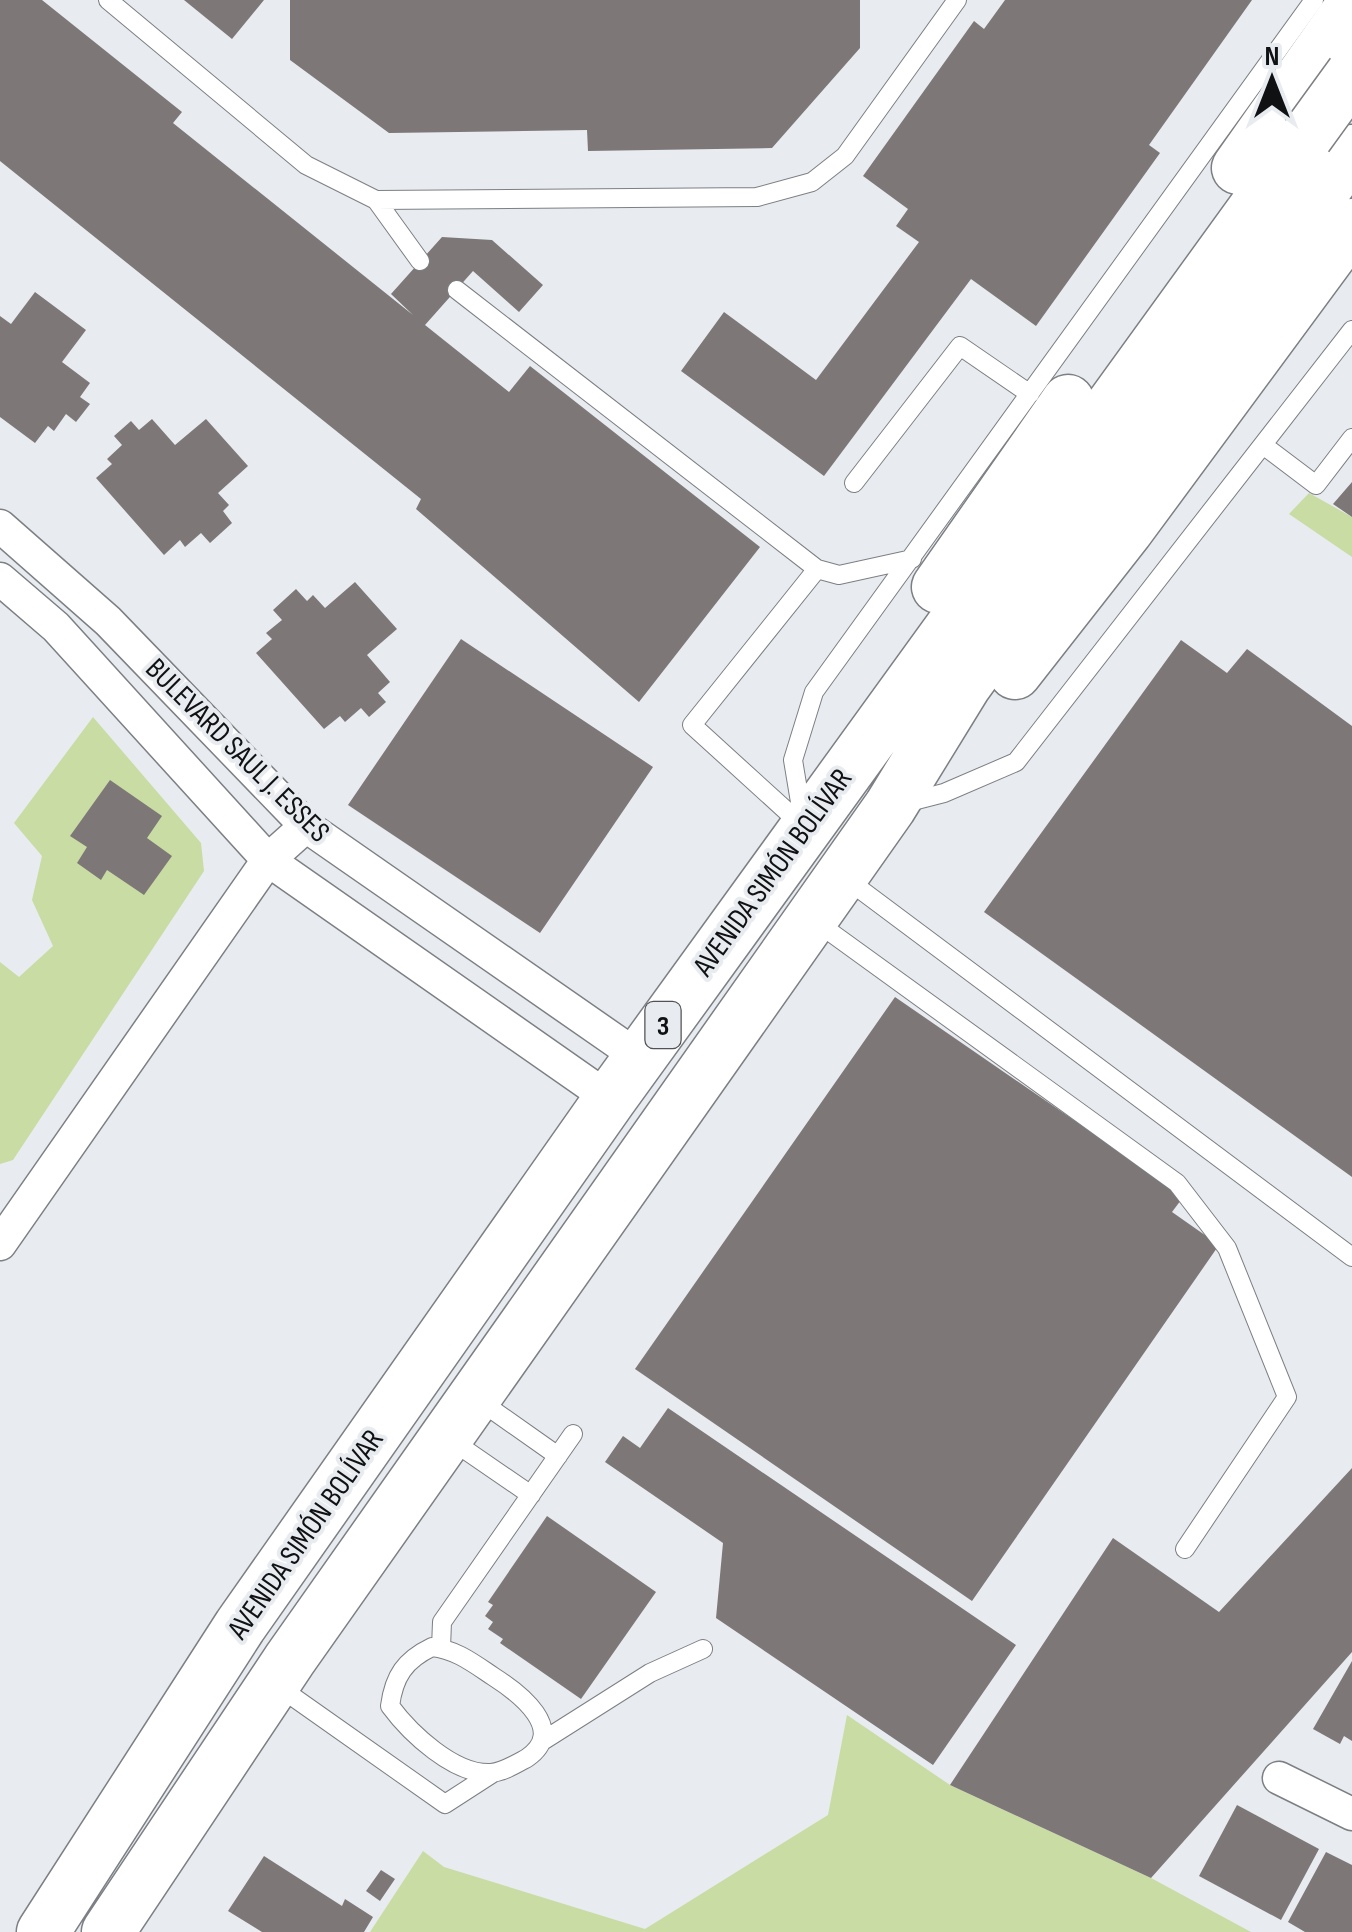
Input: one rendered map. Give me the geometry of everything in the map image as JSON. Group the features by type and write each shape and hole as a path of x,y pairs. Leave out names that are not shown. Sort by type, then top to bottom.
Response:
{"main road":[{"path":"1326,138 1352,6"},
{"name":"AVENIDA SIMÓN BOLÍVAR","path":"108,1932 274,1684 904,787 966,685 1326,138 1352,74"},
{"name":"AVENIDA SIMÓN BOLÍVAR","path":"43,1932 240,1626 803,826 1326,138"},
{"path":"904,787 966,736 1128,530 1352,225"}],"street":[{"name":"BULEVARD SAUL J. ESSES","path":"0,526 108,621 306,826 625,1078"},
{"name":"BULEVARD SAUL J. ESSES","path":"0,579 56,628 268,860 625,1078"},
{"path":"4,1230 268,860 306,826"},
{"path":"1280,1778 1352,1814"}],"lane":[{"path":"108,0 306,165 376,200 756,197 812,182 845,156 957,0"},
{"path":"803,826 794,760 814,692 1314,0"},
{"path":"376,200 420,261"},
{"path":"456,290 818,569 839,575 912,559"},
{"path":"904,787 944,793 1016,762 1352,330"},
{"path":"854,483 960,346 1030,394"},
{"path":"1263,445 1316,485 1352,438"},
{"path":"803,826 692,725 818,569"},
{"path":"841,875 1352,1257"},
{"path":"810,918 1176,1184 1228,1248 1286,1397 1185,1549"},
{"path":"460,1417 558,1456"},
{"path":"460,1417 532,1495"},
{"path":"441,1648 442,1622 573,1434"},
{"path":"493,1773 475,1770 441,1754 404,1726 390,1706 393,1682 412,1656 432,1647 454,1650 531,1702 541,1722 541,1742"},
{"path":"274,1684 446,1804 493,1773 515,1765 541,1742 650,1673 703,1650"}],"green space":[{"path":"1309,493 1352,517 1352,557 1289,514"},
{"path":"93,717 201,843 204,871 13,1160 0,1164 0,962 19,977 53,946 32,900 42,856 14,823"},
{"path":"847,1715 950,1785 1151,1878 1251,1932 370,1932 423,1851 444,1867 645,1929 828,1815"}],"building":[{"path":"0,0 42,0 182,112 173,123 413,315 391,294 442,237 492,240 543,285 519,312 473,271 425,325 509,392 530,366 760,547 639,702 416,509 421,499 0,161"},
{"path":"184,0 264,0 232,39"},
{"path":"290,0 860,0 860,48 772,148 588,151 587,130 389,133 290,60"},
{"path":"1005,0 1252,0 1149,145 1160,153 1036,326 971,279 824,476 681,371 724,312 816,380 919,242 896,226 908,209 863,176 974,21 984,29"},
{"path":"35,292 86,330 62,362 90,383 80,397 90,404 76,422 66,414 54,431 48,426 35,443 0,417 0,316 11,324"},
{"path":"152,419 175,445 206,419 248,466 218,493 229,505 223,511 232,523 210,543 201,533 185,547 180,540 164,555 96,478 112,464 107,459 122,445 114,436 131,421 139,430"},
{"path":"1352,482 1352,517 1333,504"},
{"path":"355,582 397,629 367,655 390,682 378,693 386,702 369,717 361,708 345,722 340,716 324,729 256,653 272,639 266,633 282,620 273,610 296,589 307,601 313,595 325,608"},
{"path":"461,639 653,767 540,933 348,805"},
{"path":"1181,640 1227,673 1247,649 1352,726 1352,1177 984,912"},
{"path":"110,780 162,816 147,838 172,856 144,895 107,870 101,880 77,863 87,847 70,836"},
{"path":"895,997 1184,1196 1172,1212 1219,1245 972,1601 635,1369"},
{"path":"668,1408 1016,1645 933,1765 716,1618 723,1543 605,1462 623,1436 640,1448"},
{"path":"1352,1468 1352,1652 1151,1878 950,1785 1113,1538 1219,1612"},
{"path":"547,1516 656,1592 581,1699 500,1643 503,1639 488,1629 493,1622 485,1616 493,1605 488,1602"},
{"path":"1352,1661 1352,1741 1344,1736 1340,1744 1313,1729"},
{"path":"1237,1805 1319,1849 1281,1920 1199,1876"},
{"path":"1326,1852 1352,1865 1352,1932 1305,1932 1288,1922"},
{"path":"264,1856 342,1906 345,1899 373,1917 364,1932 262,1932 228,1911"},
{"path":"381,1870 395,1879 380,1901 366,1891"}]}
